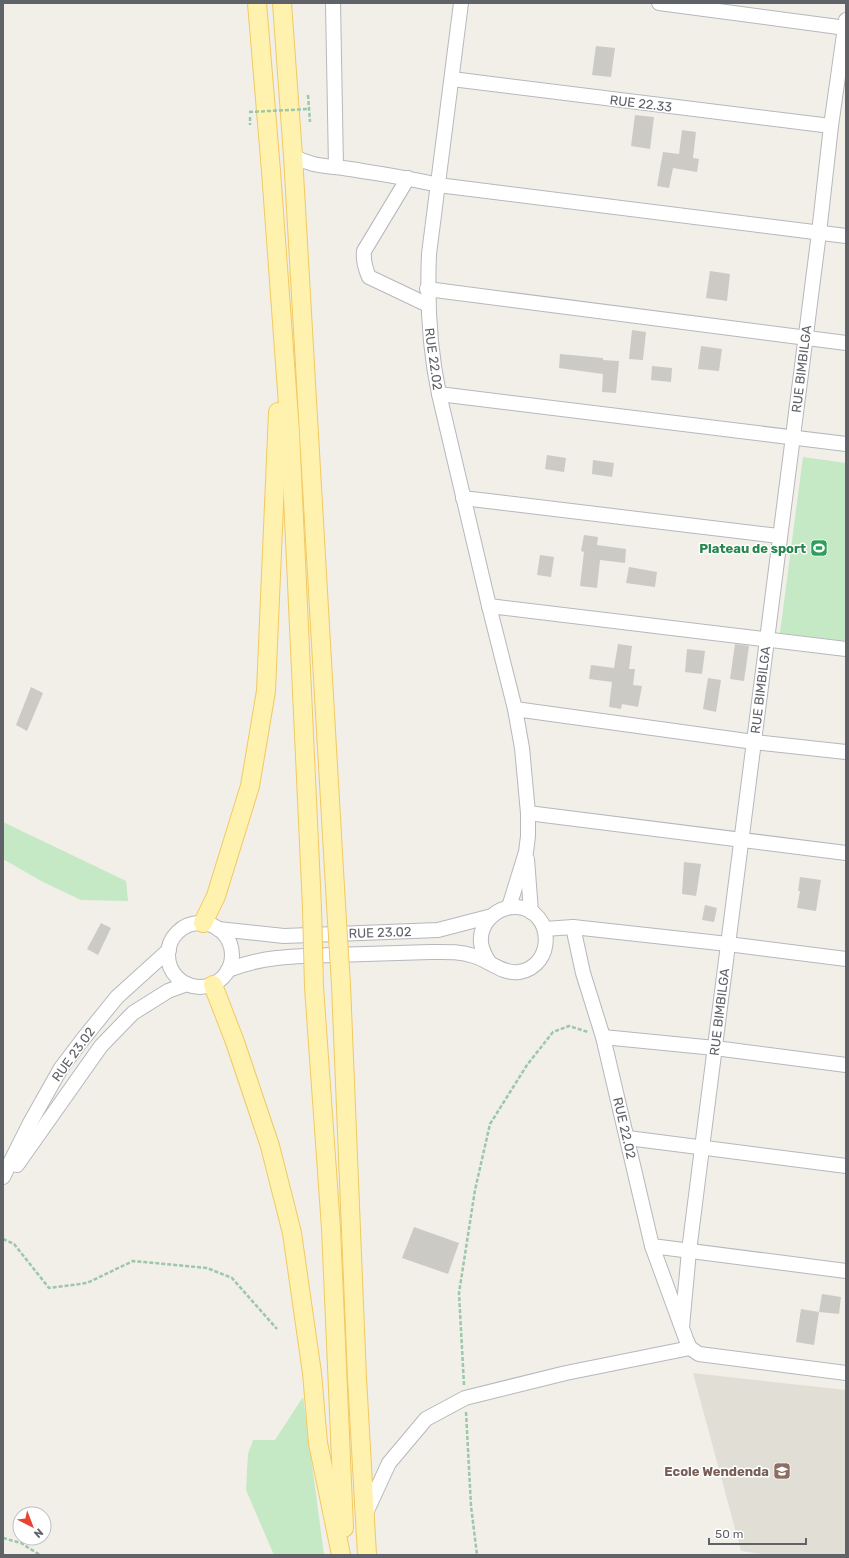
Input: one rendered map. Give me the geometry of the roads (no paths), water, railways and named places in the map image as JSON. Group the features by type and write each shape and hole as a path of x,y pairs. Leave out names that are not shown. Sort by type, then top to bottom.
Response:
{"main road":[{"path":"254,3 259,27"},
{"path":"257,3 290,432 312,908 314,987 331,1228 345,1555"},
{"path":"282,3 294,156 341,985 367,1555"},
{"path":"284,33 285,3"},
{"path":"211,926 216,896 250,786 266,690 282,323"},
{"path":"213,985 270,1146 292,1233 312,1373 318,1443 341,1555"}],"street":[{"path":"334,3 336,167"},
{"name":"RUE 22.02","path":"461,3 429,254 427,289 432,364 463,498 515,709"},
{"path":"659,3 846,25"},
{"name":"RUE BIMBILGA","path":"695,1351 682,1327 689,1252 779,536 819,233 831,126 846,25"},
{"name":"RUE 22.33","path":"452,79 831,126"},
{"path":"294,156 306,163 319,166 336,167 408,178 438,185 846,236"},
{"path":"408,178 364,251 363,259 365,268 370,277 428,305"},
{"path":"427,289 846,343"},
{"path":"439,394 846,444"},
{"path":"463,498 779,536"},
{"path":"489,606 846,649"},
{"path":"846,752 754,742 515,709 522,748 528,813 528,836 526,852 509,907 519,907 531,912 541,921 545,929 573,927 846,958"},
{"path":"528,813 846,853"},
{"path":"526,852 531,912"},
{"name":"RUE 23.02","path":"3,1177 30,1123 61,1068 117,997 169,950 170,944 175,935 183,928 193,924 284,936 438,930 492,916 500,910 509,907"},
{"path":"490,962 484,953 481,942 485,923 492,916"},
{"path":"211,926 228,939 232,949 232,960 228,970"},
{"name":"RUE 22.02","path":"573,927 583,973 603,1037 628,1138 652,1246 682,1327"},
{"name":"RUE 23.02","path":"3,1183 101,1046 133,1013 168,991 187,984 203,987 213,985 222,979 228,970 246,963 287,956 459,952 490,962 498,969 509,972 520,972 530,968 539,961 547,940 545,929"},
{"path":"169,950 170,965 174,974 182,982 187,984"},
{"path":"603,1037 715,1048 846,1065"},
{"path":"628,1138 846,1166"},
{"path":"652,1246 689,1252 846,1271"},
{"path":"365,1515 389,1462 426,1419 465,1398 566,1373 695,1351 846,1373"}],"place":[{"name":"Plateau de sport","path":"819,548"},
{"name":"Ecole Wendenda","path":"782,1471"}]}
